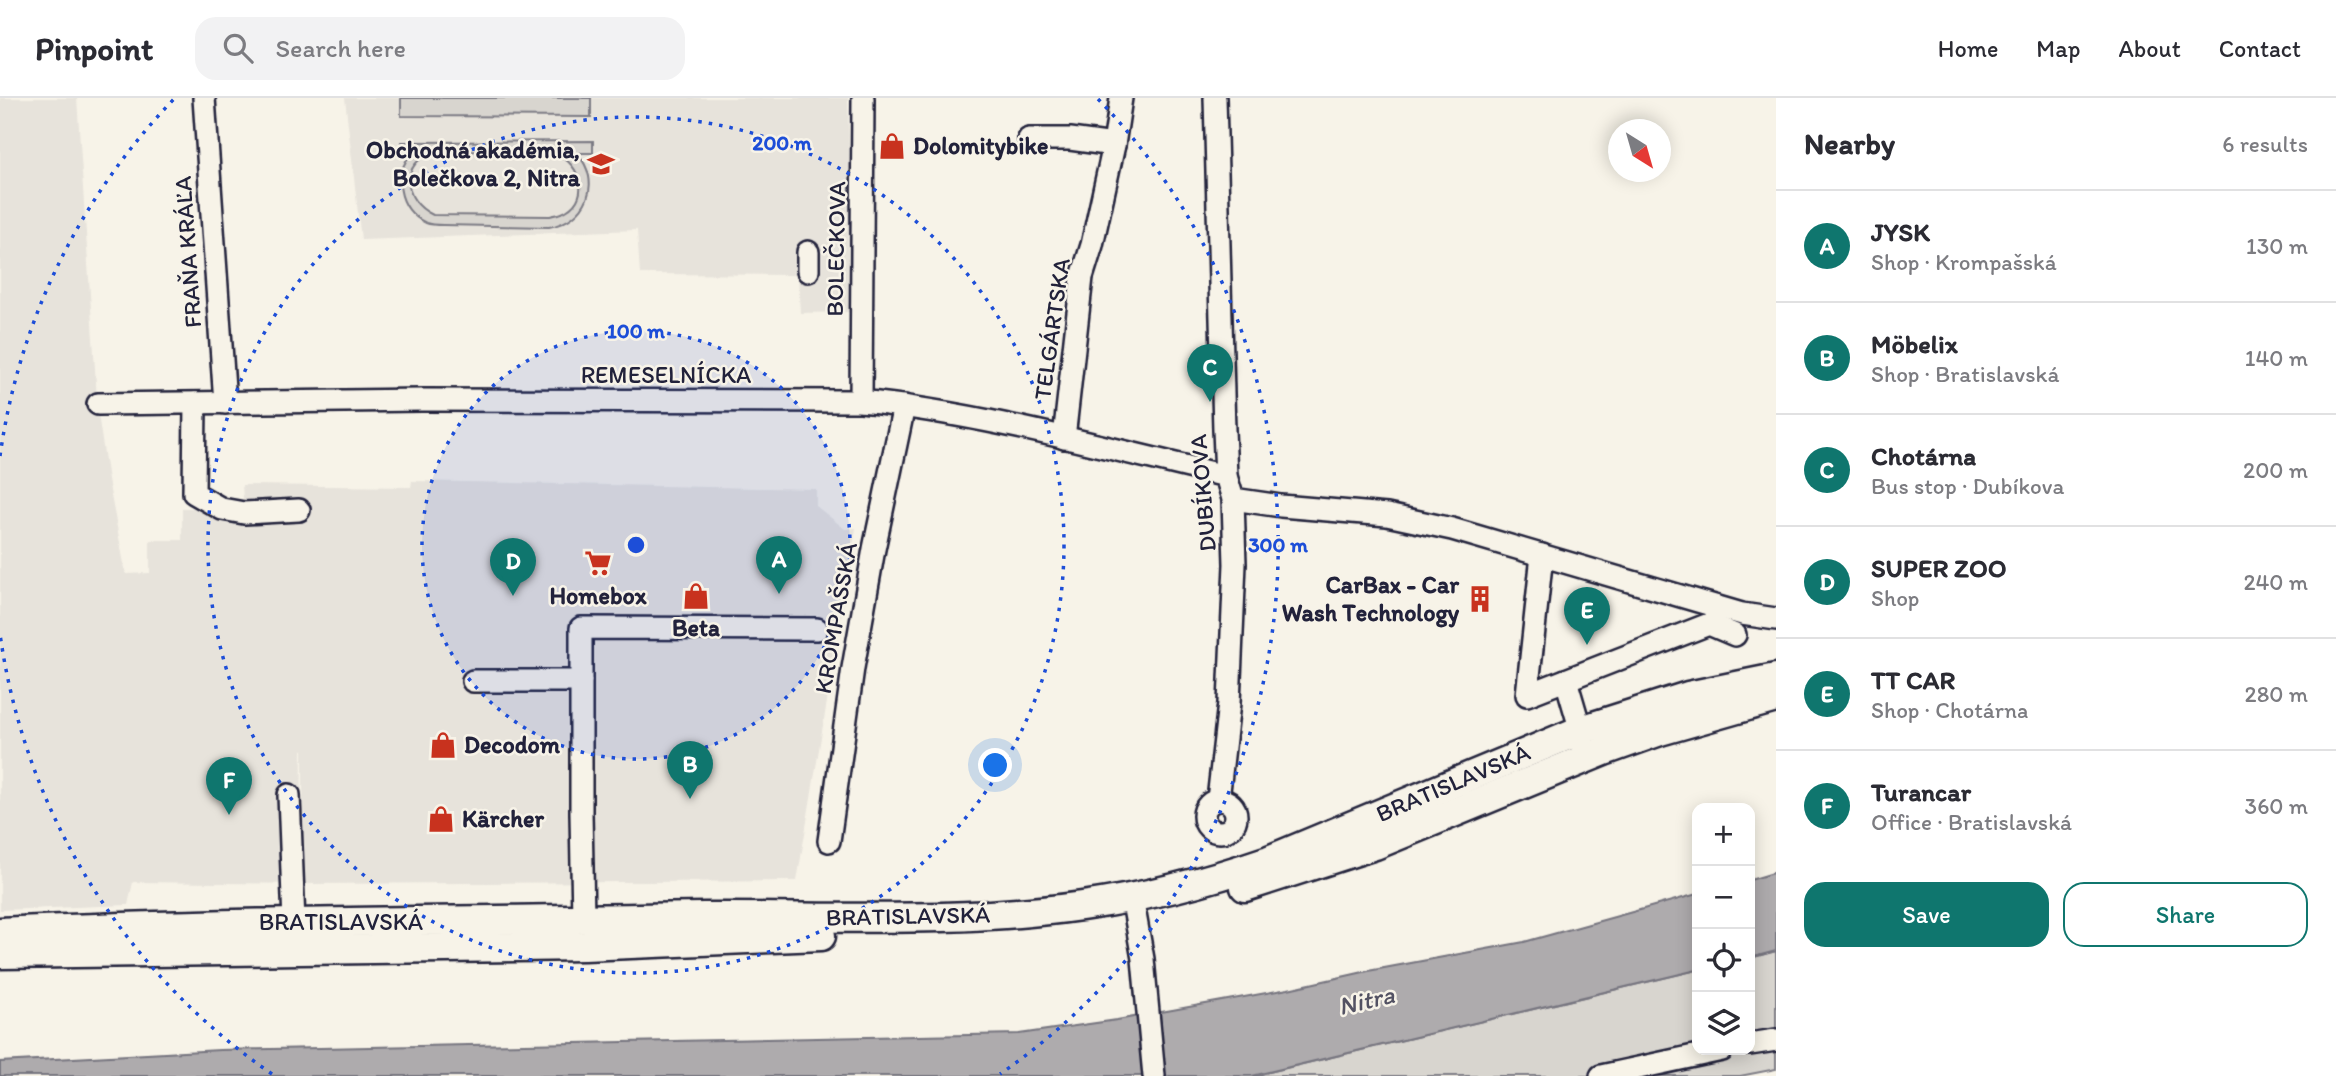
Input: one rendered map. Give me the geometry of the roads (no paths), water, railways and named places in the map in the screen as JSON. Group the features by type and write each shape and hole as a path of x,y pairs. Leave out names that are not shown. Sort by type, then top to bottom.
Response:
{"main road":[{"name":"BRATISLAVSKÁ","path":"1134,906 1269,860 1581,730 1688,695 1776,678"},
{"name":"BRATISLAVSKÁ","path":"0,954 45,942 293,936 584,932 754,937 968,933 1034,929 1134,906 1223,894 1375,845 1559,768 1660,731 1776,698"},
{"name":"BRATISLAVSKÁ","path":"0,932 45,942"}],"street":[{"name":"FRAŇA KRÁĽA","path":"204,98 225,403"},
{"name":"BOLEČKOVA","path":"861,401 863,98"},
{"name":"TELGÁRTSKA","path":"1064,438 1082,277 1092,245 1114,145 1121,98"},
{"name":"DUBÍKOVA","path":"1215,98 1226,476 1233,499 1235,564 1229,703 1218,800"},
{"path":"1029,139 1070,139 1114,145"},
{"name":"REMESELNÍCKA","path":"98,404 422,400 861,401 904,406 1064,438 1226,476"},
{"path":"195,403 194,494 222,509 244,513 299,510"},
{"name":"KROMPAŠSKÁ","path":"829,841 853,668 874,549 904,406"},
{"path":"1233,499 1281,506 1387,514 1452,529 1742,614 1776,619"},
{"path":"1542,555 1527,695 1709,624 1735,635"},
{"path":"584,932 580,813 581,628 817,629"},
{"path":"1559,768 1583,738 1566,680"},
{"path":"473,681 581,681"},
{"path":"289,795 293,936"},
{"path":"1134,906 1146,981 1154,1076"},
{"path":"1755,1043 1776,1040"},
{"path":"1601,1076 1699,1055"}],"water":[{"path":"1776,872 1776,951 1755,957 1755,929 1755,878"},
{"name":"Nitra","path":"1692,895 1692,971 1252,1076 0,1076 0,1062 220,1050 1019,1034 1117,1020 1288,989 1524,942"}],"place":[{"name":"Dolomitybike","path":"892,146"},
{"name":"Obchodná akadémia, Bolečkova 2, Nitra","path":"601,164"},
{"name":"Chotárna","path":"1210,402"},
{"name":"Homebox","path":"598,563"},
{"name":"JYSK","path":"779,594"},
{"name":"SUPER ZOO","path":"513,596"},
{"name":"Beta","path":"696,596"},
{"name":"CarBax - Car Wash Technology","path":"1480,599"},
{"name":"TT CAR","path":"1587,645"},
{"name":"Decodom","path":"443,745"},
{"name":"Möbelix","path":"690,799"},
{"name":"Turancar","path":"229,815"},
{"name":"Kärcher","path":"441,819"}]}
